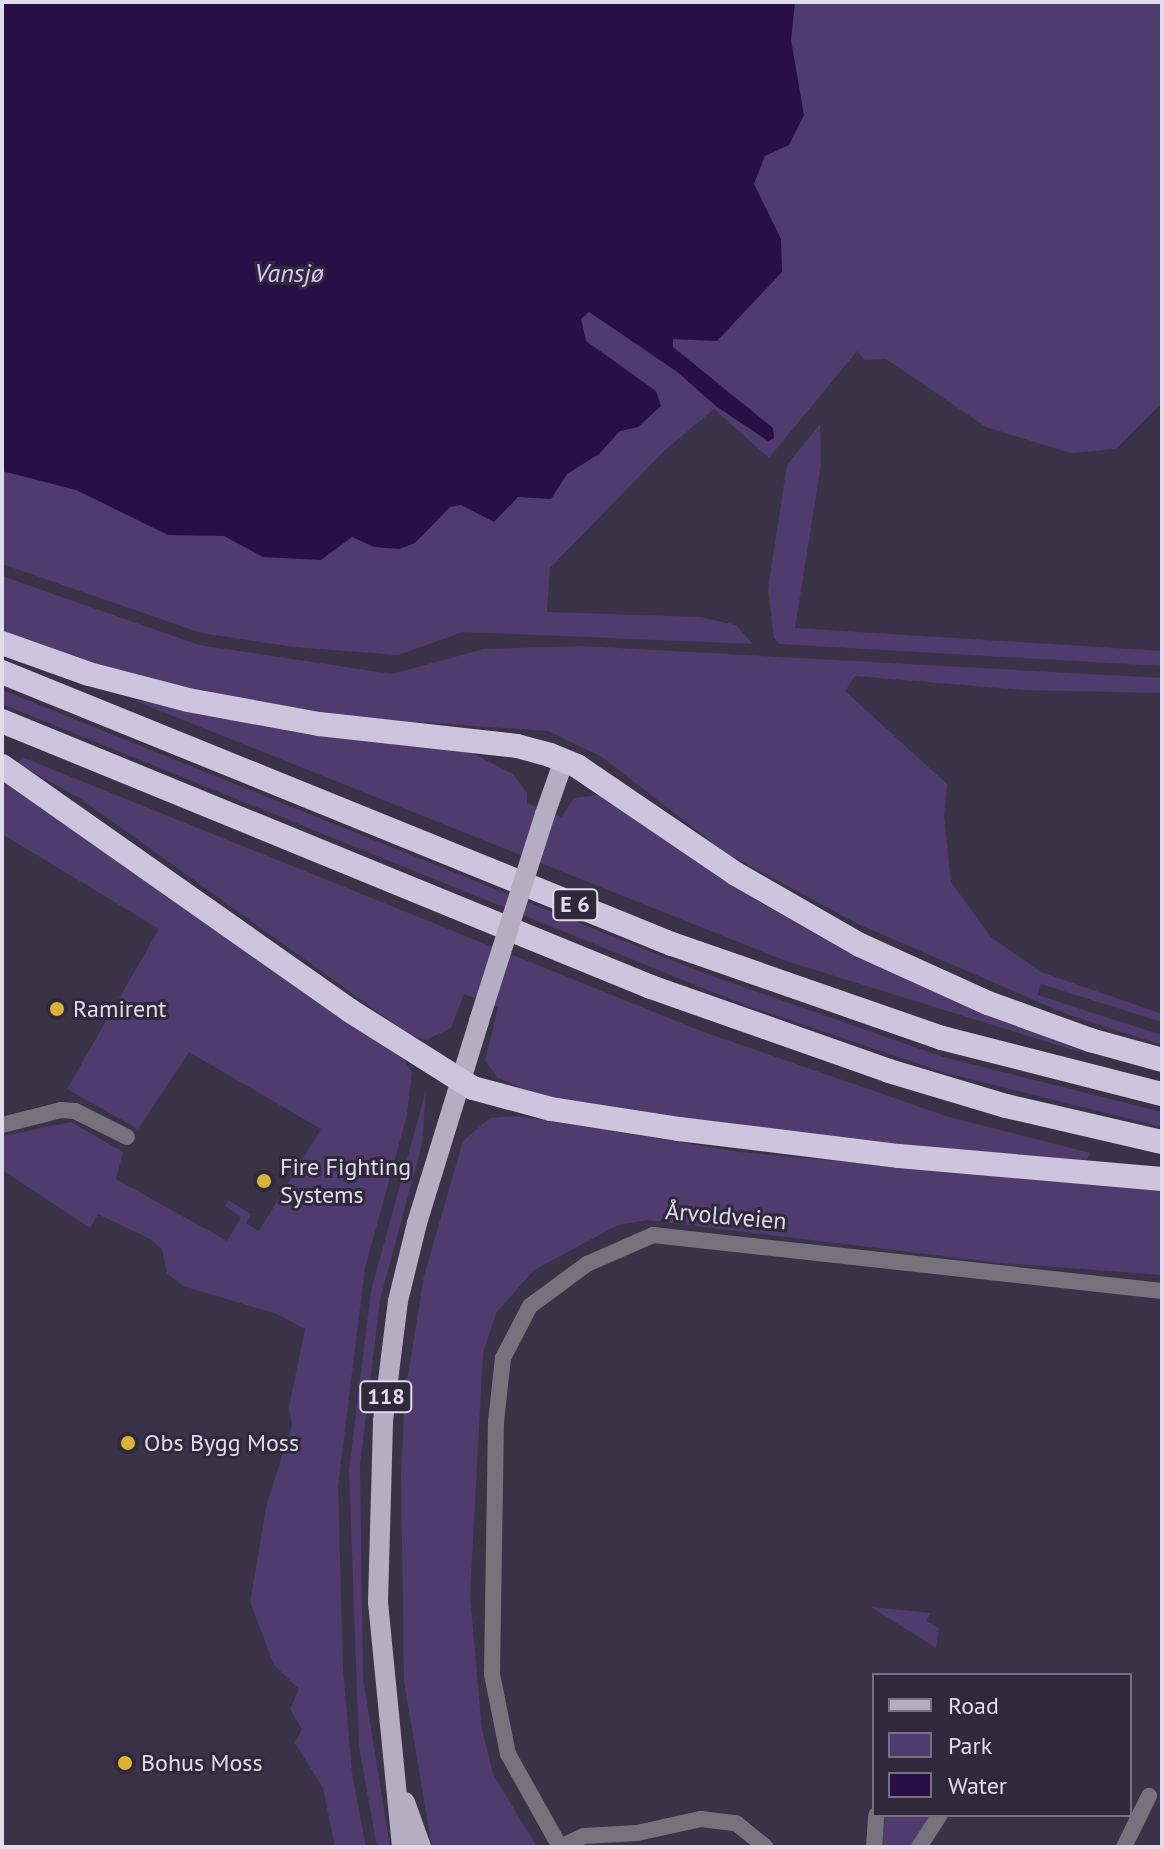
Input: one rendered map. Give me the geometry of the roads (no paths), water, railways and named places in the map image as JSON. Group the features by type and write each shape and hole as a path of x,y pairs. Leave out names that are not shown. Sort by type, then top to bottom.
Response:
{"highway":[{"path":"2,643 89,674 188,700 319,724 517,746 564,760 736,874 860,945 988,1003 1090,1040 1162,1060"},
{"name":"E 6","path":"2,672 672,944 942,1038 1162,1094"},
{"name":"E 6","path":"2,721 651,987 889,1071 1006,1106 1162,1142"},
{"path":"2,766 459,1082 551,1109 679,1129 899,1156 1162,1179"}],"main road":[{"name":"118","path":"402,1847 378,1602 383,1421 398,1301 459,1082 564,760"},
{"name":"118","path":"398,1783 421,1847"}],"street":[{"path":"2,1125 61,1110 75,1111 127,1137"},
{"name":"Årvoldveien","path":"766,1847 744,1827 720,1820 672,1823 637,1833 584,1836 560,1847 508,1754 492,1674 496,1422 503,1358 530,1306 587,1264 653,1235 1162,1291"},
{"path":"1124,1847 1149,1796"},
{"path":"874,1847 876,1817"},
{"path":"919,1847 939,1817"},
{"path":"625,1847 637,1833"}],"water":[{"name":"Vansjø","path":"2,2 795,2 791,40 804,115 789,145 765,156 754,184 781,239 782,272 717,341 673,339 673,347 773,428 774,438 768,441 717,407 676,371 589,312 581,319 586,341 656,391 661,406 638,427 620,431 599,454 567,474 551,499 518,497 494,522 461,505 450,507 415,543 399,549 374,547 352,537 321,560 263,557 224,536 168,535 76,490 2,471"}],"place":[{"name":"Ramirent","path":"57,1009"},
{"name":"Fire Fighting Systems","path":"264,1181"},
{"name":"Obs Bygg Moss","path":"128,1443"},
{"name":"Bohus Moss","path":"125,1763"}]}
